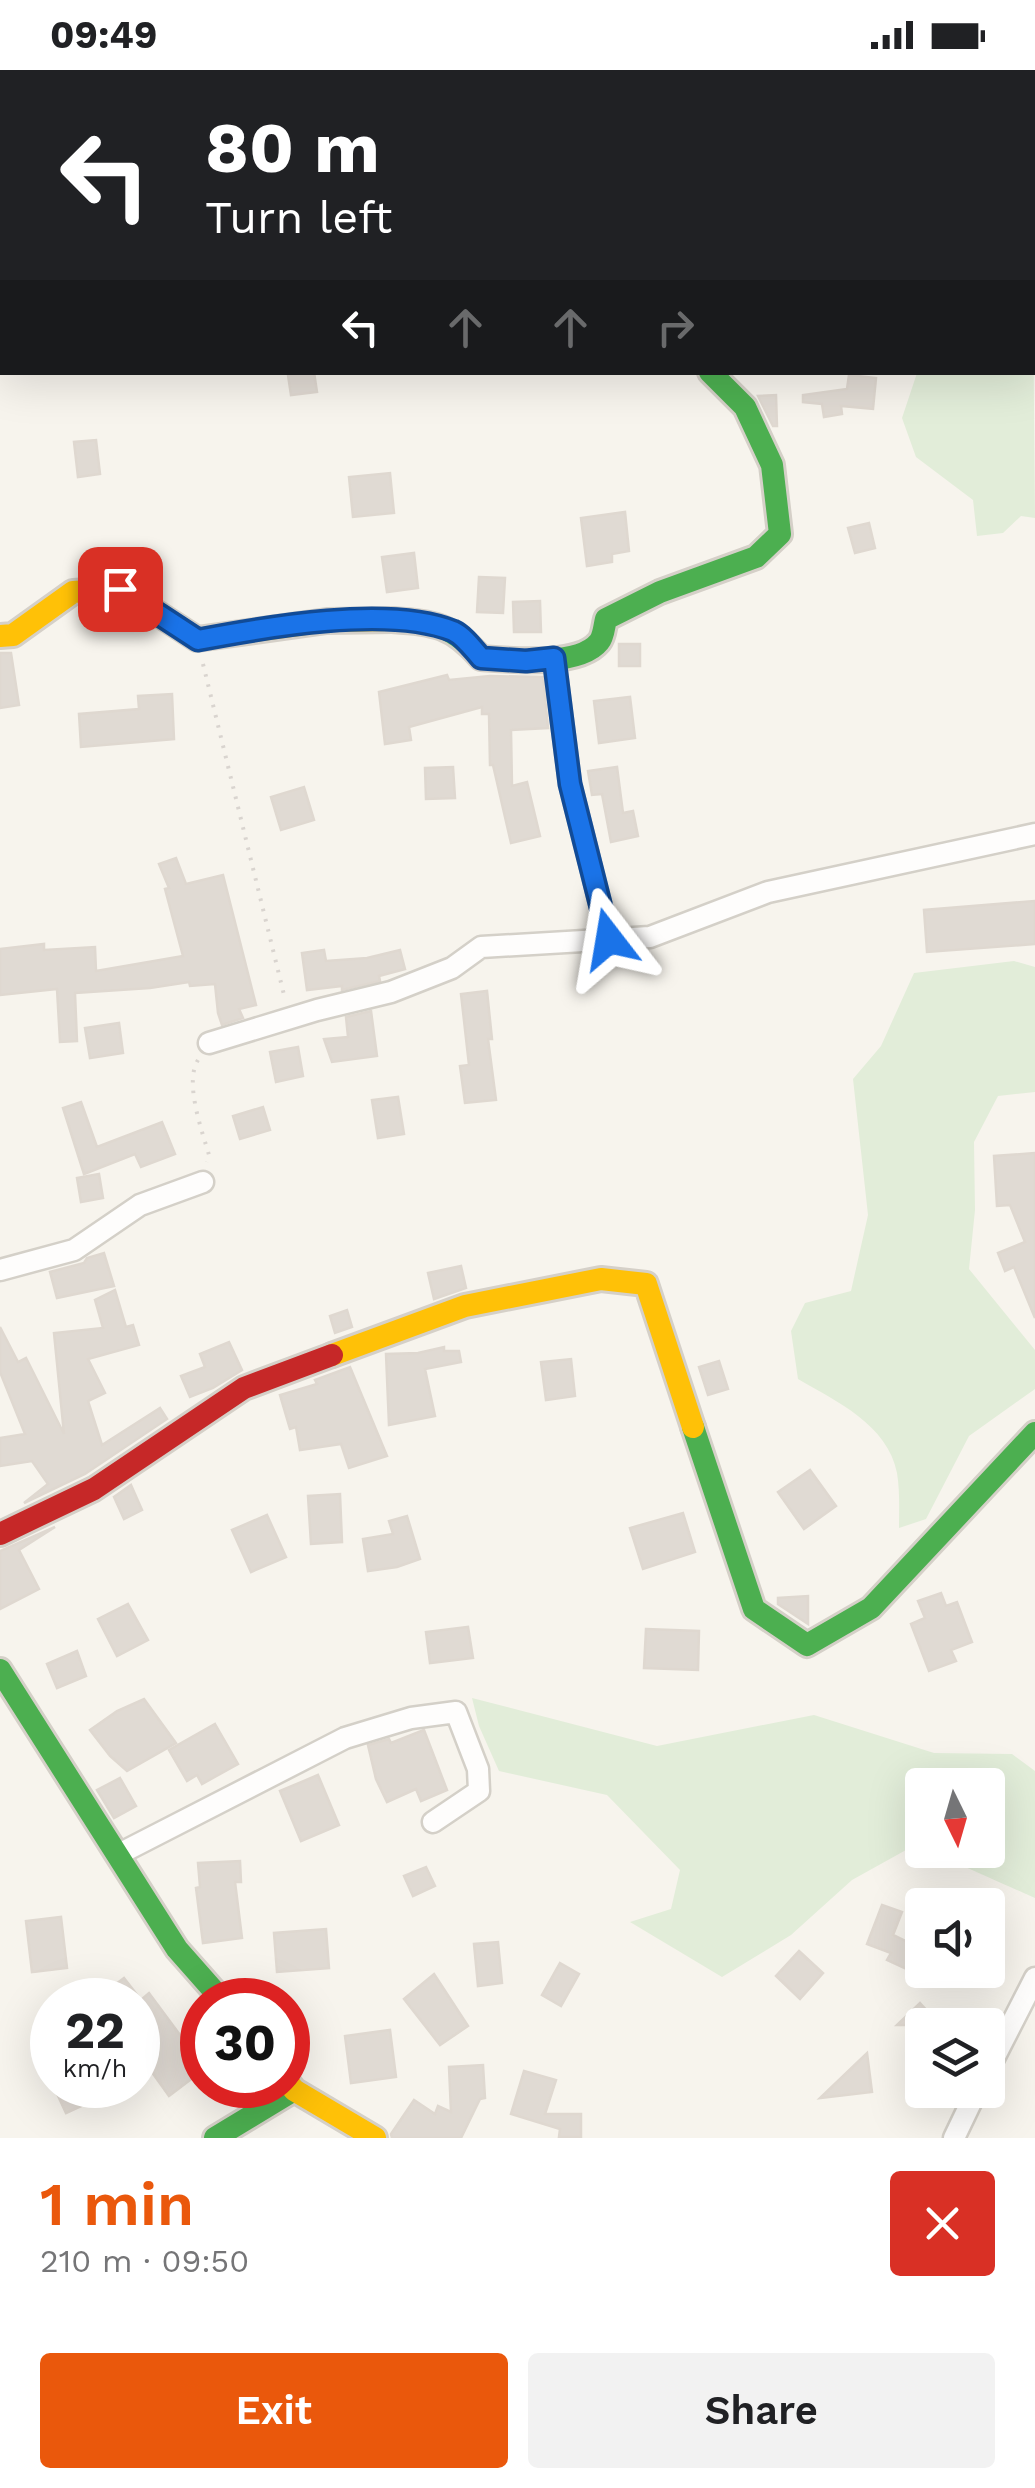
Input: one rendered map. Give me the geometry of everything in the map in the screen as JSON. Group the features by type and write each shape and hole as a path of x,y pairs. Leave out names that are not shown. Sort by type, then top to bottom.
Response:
{"street":[{"path":"0,636 13,635 73,592 120,589 198,640 310,624 407,619 458,632 481,658 526,661 585,654 600,641 606,620 660,592 756,557 780,534 772,464 744,407 713,375"},
{"path":"554,658 570,784 609,939"},
{"path":"209,1042 391,992 452,968 481,947 650,936 768,892 1035,834"},
{"path":"0,1270 74,1250 140,1206 203,1182"},
{"path":"0,1534 94,1490 244,1388 465,1306 601,1278 646,1284 754,1609 807,1645 871,1608 1035,1433"},
{"path":"0,1670 176,1949 202,1978"},
{"path":"117,1856 345,1738 411,1718 456,1712 478,1769 478,1791 433,1822"},
{"path":"1005,2037 1035,1978"},
{"path":"310,2098 376,2138"},
{"path":"214,2138 258,2108"},
{"path":"954,2138 969,2108"}],"path":[{"path":"198,640 290,1018"},
{"path":"203,1182 209,1155 196,1109 194,1067 209,1042"}],"green space":[{"path":"916,375 1034,375 1035,518 1021,516 1003,533 977,536 973,500 916,457 902,418"},
{"path":"1014,961 1035,967 1035,1092 998,1096 974,1142 975,1210 969,1269 1035,1350 1035,1389 969,1436 926,1519 899,1528 898,1480 892,1456 858,1416 798,1379 791,1331 805,1303 851,1291 868,1215 853,1079 881,1046 914,973"},
{"path":"472,1698 657,1746 814,1715 934,1753 1012,1754 1035,1771 1035,1898 968,1868 1005,1868 1005,1768 905,1768 905,1851 852,1880 791,1935 722,1977 630,1922 671,1909 680,1870 607,1795 499,1771 479,1726"}],"building":[{"path":"288,375 314,375 317,392 291,395"},
{"path":"849,375 876,378 873,409 841,406 842,414 824,417 822,404 803,402 803,395 847,389"},
{"path":"776,395 777,426 773,426 758,396"},
{"path":"96,440 100,474 78,477 74,442"},
{"path":"390,473 394,513 353,517 349,477"},
{"path":"625,512 629,551 612,554 612,562 587,566 581,518"},
{"path":"869,523 875,548 855,553 848,528"},
{"path":"414,553 418,588 387,592 382,557"},
{"path":"479,577 505,578 503,613 477,612"},
{"path":"540,601 541,632 514,632 513,602"},
{"path":"619,644 640,644 640,666 619,666"},
{"path":"0,653 11,653 19,705 0,708"},
{"path":"447,675 449,680 543,677 548,728 511,730 512,786 527,782 540,836 511,843 490,765 489,714 482,714 482,707 409,727 411,740 385,744 379,692"},
{"path":"172,694 174,739 81,747 79,714 139,709 138,696"},
{"path":"630,697 635,738 599,743 594,701"},
{"path":"453,767 455,798 426,799 425,768"},
{"path":"617,767 623,813 633,811 638,836 611,842 602,794 592,795 588,771"},
{"path":"304,787 314,820 281,830 271,797"},
{"path":"176,858 186,884 223,875 256,1005 239,1009 243,1018 222,1025 215,984 190,986 189,982 75,993 77,1041 60,1042 57,989 0,995 0,949 44,944 44,950 95,947 96,971 183,956 165,889 169,888 159,864"},
{"path":"1035,901 1035,944 927,952 924,910"},
{"path":"324,950 326,961 367,958 400,950 405,969 379,976 380,981 342,990 342,986 307,990 302,953"},
{"path":"487,991 496,1100 465,1103 460,1066 469,1065 461,994"},
{"path":"371,1011 377,1056 332,1062 324,1039 348,1037 346,1017"},
{"path":"119,1023 123,1053 90,1058 85,1028"},
{"path":"298,1047 303,1076 276,1082 270,1052"},
{"path":"398,1097 404,1134 378,1138 372,1100"},
{"path":"81,1102 97,1147 162,1122 175,1154 141,1167 135,1154 84,1174 63,1108"},
{"path":"263,1107 270,1130 240,1139 233,1116"},
{"path":"1035,1153 1035,1318 1014,1267 1005,1271 998,1253 1025,1242 1010,1205 997,1206 994,1156"},
{"path":"99,1174 103,1198 81,1202 77,1178"},
{"path":"104,1253 114,1286 57,1298 50,1272"},
{"path":"461,1266 466,1288 434,1299 428,1273"},
{"path":"115,1290 126,1327 133,1325 139,1345 88,1359 105,1393 88,1401 102,1445 160,1408 167,1419 85,1474 24,1503 48,1484 32,1461 0,1466 0,1438 25,1434 0,1372 0,1327 18,1362 26,1358 64,1434 54,1333 103,1328 95,1300"},
{"path":"347,1310 352,1327 335,1333 330,1316"},
{"path":"229,1342 242,1370 190,1397 181,1376 205,1367 200,1354"},
{"path":"444,1347 444,1351 459,1351 461,1362 425,1369 435,1416 389,1425 386,1354"},
{"path":"571,1359 575,1396 546,1400 541,1362"},
{"path":"719,1361 728,1389 708,1395 699,1367"},
{"path":"350,1367 387,1456 349,1468 341,1444 300,1450 296,1427 290,1429 280,1395 317,1384 315,1380"},
{"path":"810,1470 836,1506 804,1529 778,1492"},
{"path":"131,1485 142,1510 124,1519 114,1497"},
{"path":"340,1494 342,1542 311,1544 308,1496"},
{"path":"683,1513 695,1552 643,1569 630,1528"},
{"path":"267,1515 286,1557 251,1572 232,1530"},
{"path":"407,1516 420,1559 368,1571 363,1539 393,1534 389,1521"},
{"path":"55,1527 19,1550 39,1589 0,1609 0,1551"},
{"path":"941,1593 946,1606 957,1602 972,1642 951,1650 956,1661 929,1671 911,1624 925,1618 918,1601"},
{"path":"808,1596 808,1624 778,1604 778,1598"},
{"path":"128,1604 148,1640 117,1656 98,1619"},
{"path":"468,1627 473,1658 430,1663 426,1632"},
{"path":"646,1629 699,1631 698,1670 644,1668"},
{"path":"77,1651 86,1676 57,1688 47,1664"},
{"path":"144,1699 176,1743 127,1771 90,1730 117,1711"},
{"path":"215,1724 238,1764 202,1784 197,1775 187,1781 169,1750"},
{"path":"424,1730 447,1790 421,1801 416,1789 387,1802 376,1779 368,1745 389,1739 391,1743"},
{"path":"318,1775 339,1825 301,1841 280,1791"},
{"path":"120,1778 136,1806 114,1818 97,1790"},
{"path":"240,1861 241,1882 235,1882 242,1938 203,1943 196,1888 200,1887 198,1863"},
{"path":"426,1867 435,1886 413,1896 404,1876"},
{"path":"882,1905 902,1912 893,1935 905,1941 905,1968 887,1960 891,1953 867,1944"},
{"path":"61,1917 67,1968 32,1972 26,1921"},
{"path":"326,1929 329,1968 277,1972 274,1933"},
{"path":"498,1942 502,1983 478,1986 474,1944"},
{"path":"799,1951 823,1973 800,1999 776,1976"},
{"path":"560,1963 579,1974 561,2006 542,1995"},
{"path":"434,1974 468,2026 440,2045 404,1999"},
{"path":"160,2008 180,2035 180,2088 169,2096 160,2083"},
{"path":"390,2030 396,2077 351,2083 345,2036"},
{"path":"867,2053 872,2092 820,2098"},
{"path":"483,2065 485,2098 480,2099 461,2138 392,2138 414,2100 435,2114 438,2106 451,2112 449,2067"},
{"path":"524,2071 556,2080 545,2114 581,2114 581,2137 559,2137 560,2129 511,2114"}],"traffic: fast":[{"path":"392,620 442,628 481,658 561,659 589,650 599,642 606,619 660,592 756,557 780,534 772,465 745,407 713,375"},
{"path":"693,1427 754,1609 807,1645 871,1608 1035,1433"},
{"path":"0,1670 177,1949 203,1978"},
{"path":"215,2138 264,2108"}],"traffic: slow":[{"path":"0,636 13,635 73,592 120,589 197,639 327,621 392,620"},
{"path":"332,1355 465,1306 601,1279 646,1284 693,1427"},
{"path":"310,2099 375,2138"}],"traffic: jam":[{"path":"0,1534 94,1489 244,1388 332,1355"}],"route":[{"path":"120,589 198,640 310,624 407,619 458,632 481,658 554,658 570,784 609,939"}]}
